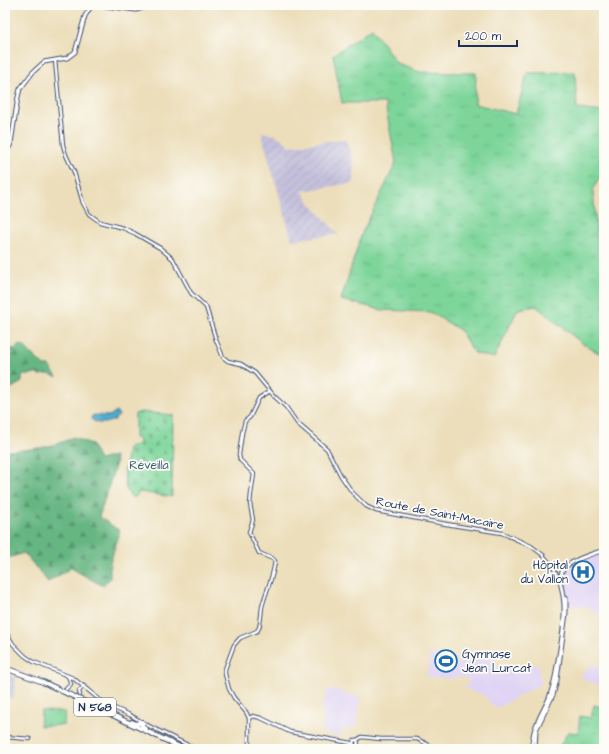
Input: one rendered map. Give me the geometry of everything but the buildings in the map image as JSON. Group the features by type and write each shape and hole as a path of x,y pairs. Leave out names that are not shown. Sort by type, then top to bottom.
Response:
{"highway":[{"name":"N 568","path":"5,669 43,682 184,749"},
{"name":"N 568","path":"5,669 41,684 178,749"},
{"path":"43,682 66,689"},
{"path":"80,695 82,698 100,709 134,723 142,722 142,727 169,742"}],"main road":[{"path":"5,151 10,146 11,142 20,89 39,65 44,62 66,58 75,52 88,9 98,5 136,10 153,5"},
{"path":"533,749 532,741 535,726 549,698 555,680 564,614 563,595 560,581 562,573 566,566 604,550"},
{"path":"533,749 536,730 553,695 557,680 566,613 562,578 564,571 574,562"}],"street":[{"name":"Route de Saint-Macaire","path":"55,60 63,145 74,172 86,211 94,219 100,222 127,230 146,240 160,248 173,260 191,293 206,307 223,357 241,364 255,373 286,407 297,423 328,449 341,476 352,492 366,506 376,511 446,524 502,532 531,546 543,555 557,573 560,581"},
{"path":"249,749 249,718 229,689 225,674 234,645 240,638 257,631 275,564 273,559 259,553 250,535 250,528 253,520 250,494 254,483 254,474 243,464 239,455 245,421 250,417 259,398 270,391"},
{"path":"564,590 561,581 562,573 569,566"},
{"name":"Route de Saint-Macaire","path":"554,569 562,573"},
{"path":"557,573 562,573"},
{"path":"5,631 13,644 25,656 34,662 68,676 84,686 105,704 130,715 196,749"},
{"path":"66,689 71,684 68,676"},
{"path":"80,695 79,691 84,686"},
{"path":"249,718 253,716 260,718 290,732 353,744 355,746 358,745 357,740 365,736 381,739 418,739 437,749"},
{"path":"5,737 30,739"}],"shaded area":[{"path":"261,132 275,135 290,146 345,139 353,160 354,183 302,191 311,204 338,234 292,240"},
{"path":"604,552 604,622 593,610 586,606 568,607 568,598 564,581 566,571 572,566"},
{"path":"430,654 455,657 454,663 458,664 463,656 486,655 497,656 496,667 539,665 539,677 542,683 497,708 492,706 486,697 464,687 470,680 455,675 454,679 427,677"},
{"path":"592,664 604,669 604,686 585,680 581,676"},
{"path":"5,674 16,678 13,699 5,696"},
{"path":"328,689 331,691 333,689 353,696 361,697 355,728 341,730 339,737 321,731 325,715 320,713"}],"green space":[{"path":"372,28 397,64 420,72 476,73 475,104 516,114 527,73 575,72 577,109 604,112 604,169 593,190 598,253 604,271 604,356 583,344 536,306 518,309 494,358 474,353 460,330 430,312 382,310 341,300 362,233 396,163 385,103 342,103 333,55"},
{"path":"19,345 24,346 44,366 49,366 57,377 49,374 39,375 34,373 24,375 22,377 22,382 8,390 5,390 5,348 15,349"},
{"name":"Réveilla","path":"141,412 173,415 172,497 140,492 133,498 126,488 124,475 128,448 139,444 138,438 135,438 135,414"},
{"path":"73,437 91,444 99,460 115,456 116,463 99,517 120,531 110,563 110,579 103,586 71,568 48,582 24,553 5,559 5,451 49,446 66,441"},
{"path":"604,698 604,749 558,749 568,732 578,733 580,716 591,718 594,705 601,707"},
{"path":"41,711 65,712 64,725 40,726"}],"water":[{"path":"116,412 119,416 115,418 115,420 109,422 97,423 91,419 92,416 95,415 109,416"}],"place":[{"name":"Hôpital du Vallon","path":"583,572"},
{"name":"Gymnase Jean Lurcat","path":"446,661"}]}
